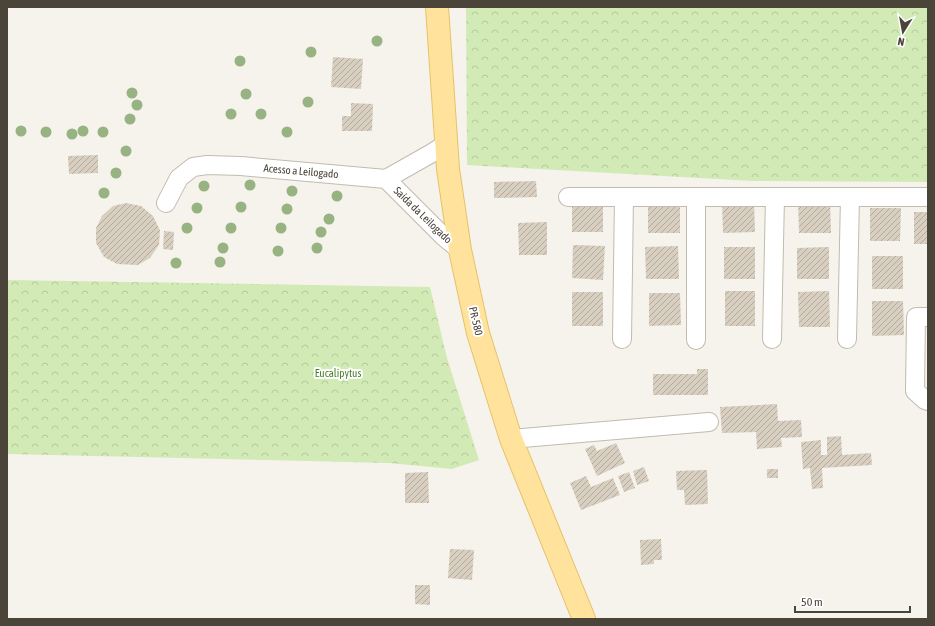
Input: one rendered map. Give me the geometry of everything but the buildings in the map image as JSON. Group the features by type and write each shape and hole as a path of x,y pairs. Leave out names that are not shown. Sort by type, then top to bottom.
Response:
{"main road":[{"name":"PR-580","path":"437,7 448,169 460,250 478,333 512,439 584,619"}],"street":[{"path":"386,179 446,144"},
{"name":"Acesso a Leilogado","path":"166,203 179,178 193,167 208,165 241,166 386,179"},
{"name":"Saída da Leilogado","path":"386,179 443,236 460,250"},
{"path":"568,197 928,197"},
{"path":"622,339 624,197"},
{"path":"696,197 696,340"},
{"path":"772,339 775,197"},
{"path":"847,339 850,198"},
{"path":"922,317 915,391 928,401"},
{"path":"512,439 709,422"}],"green space":[{"path":"466,7 928,7 928,182 752,181 467,165"},
{"name":"Eucalipytus","path":"7,280 430,287 447,358 479,460 452,469 389,463 7,454"}]}
